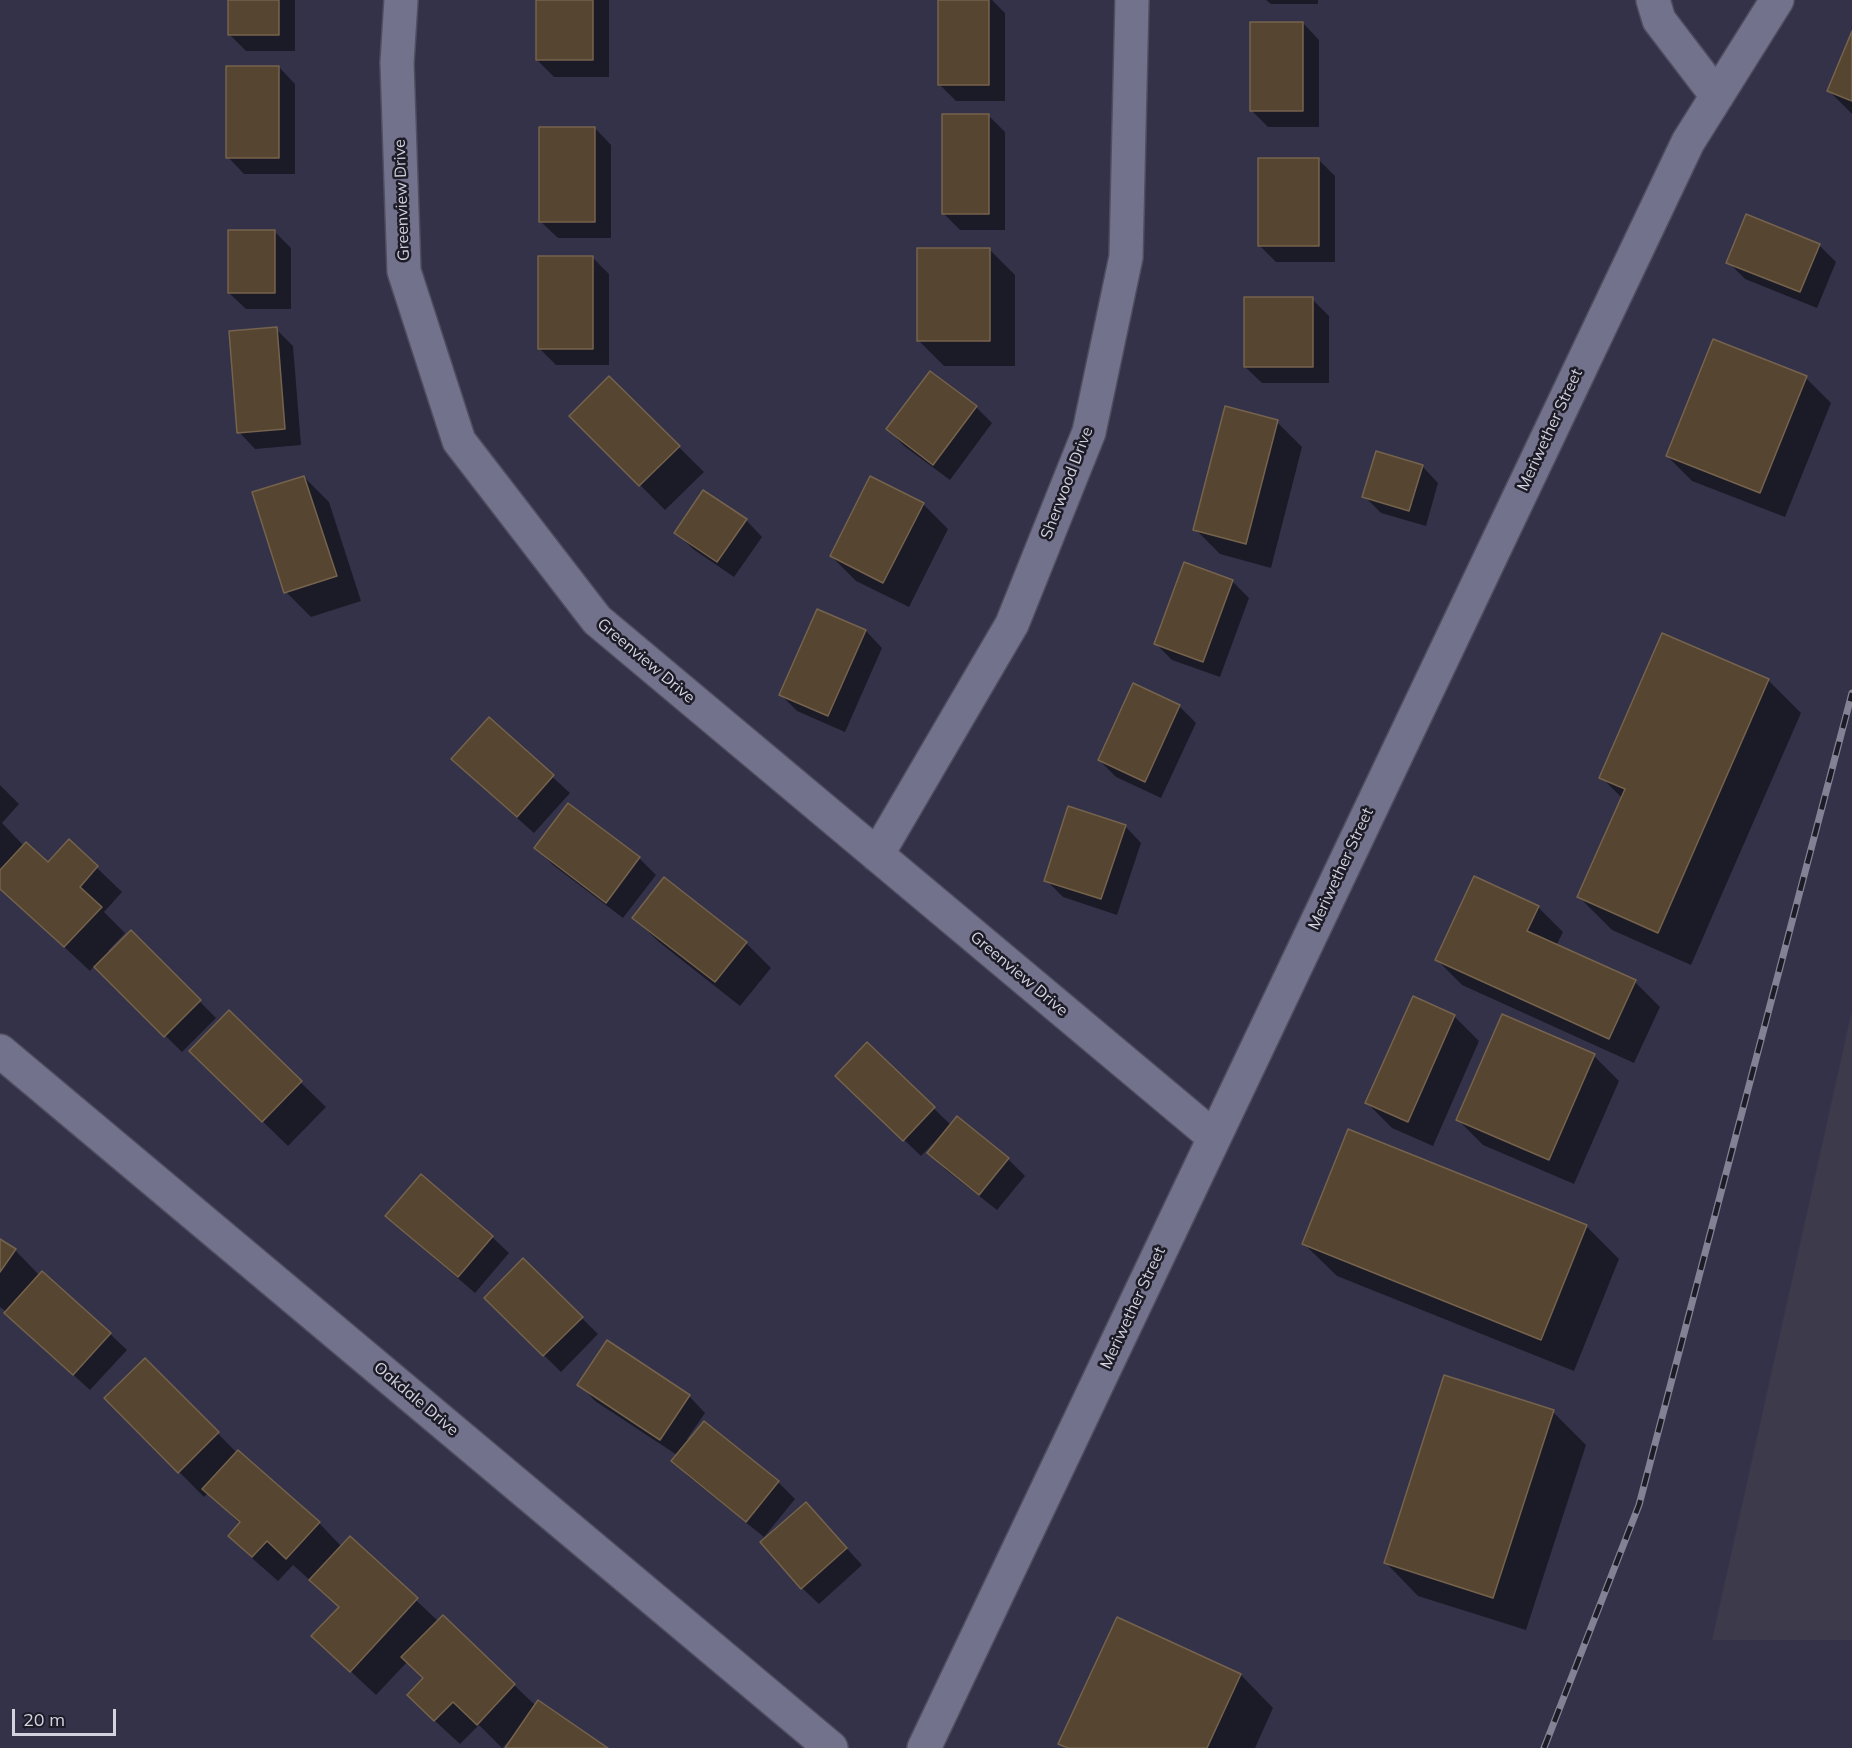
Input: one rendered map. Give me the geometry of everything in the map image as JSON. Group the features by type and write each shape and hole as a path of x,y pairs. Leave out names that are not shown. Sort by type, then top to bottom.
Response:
{"street":[{"name":"Greenview Drive","path":"401,0 397,63 404,271 459,441 597,620 1214,1137"},
{"name":"Sherwood Drive","path":"877,855 1012,624 1089,432 1126,257 1132,0"},
{"path":"1653,0 1659,20 1717,96"},
{"name":"Meriwether Street","path":"924,1748 1688,142 1777,0"},
{"name":"Oakdale Drive","path":"0,1051 831,1748"}],"shaded area":[{"path":"1852,1010 1852,1640 1712,1640"}],"building":[{"path":"228,0 279,0 279,35 228,35"},
{"path":"536,0 593,0 593,60 536,60"},
{"path":"938,0 989,0 989,85 938,85"},
{"path":"1250,22 1303,22 1303,111 1250,111"},
{"path":"1852,31 1852,101 1827,91"},
{"path":"226,66 279,66 279,158 226,158"},
{"path":"942,114 989,114 989,214 942,214"},
{"path":"539,127 595,127 595,222 539,222"},
{"path":"1258,158 1319,158 1319,246 1258,246"},
{"path":"1746,214 1820,244 1800,292 1726,263"},
{"path":"228,230 275,230 275,293 228,293"},
{"path":"917,248 990,248 990,341 917,341"},
{"path":"538,256 593,256 593,349 538,349"},
{"path":"1244,297 1313,297 1313,367 1244,367"},
{"path":"277,327 285,429 237,433 229,331"},
{"path":"1713,339 1807,376 1760,493 1666,456"},
{"path":"930,371 977,406 933,465 886,429"},
{"path":"609,376 680,446 639,486 569,416"},
{"path":"1225,406 1278,420 1246,544 1193,530"},
{"path":"1376,451 1423,465 1409,511 1362,497"},
{"path":"304,476 337,576 284,593 252,492"},
{"path":"870,476 924,503 883,583 830,556"},
{"path":"703,490 747,519 717,562 674,533"},
{"path":"1184,562 1233,580 1203,662 1154,644"},
{"path":"817,609 866,630 828,716 779,695"},
{"path":"1662,633 1769,679 1658,933 1577,897 1625,789 1599,778"},
{"path":"1133,683 1180,705 1145,782 1098,760"},
{"path":"489,717 554,775 517,817 451,759"},
{"path":"568,803 640,857 606,903 534,848"},
{"path":"1068,806 1126,825 1101,899 1044,881"},
{"path":"69,839 98,866 80,887 102,907 64,947 0,889 0,870 26,842 48,862"},
{"path":"1474,876 1539,906 1527,931 1636,980 1609,1039 1435,960"},
{"path":"664,877 747,942 715,982 632,918"},
{"path":"131,930 201,1000 164,1037 94,967"},
{"path":"1413,996 1455,1015 1408,1122 1365,1103"},
{"path":"229,1010 302,1081 262,1122 189,1051"},
{"path":"1502,1014 1595,1054 1549,1160 1456,1120"},
{"path":"867,1042 935,1107 903,1141 835,1076"},
{"path":"957,1116 1009,1158 979,1195 927,1153"},
{"path":"1348,1129 1587,1225 1541,1340 1302,1244"},
{"path":"421,1174 493,1236 458,1277 385,1216"},
{"path":"0,1239 16,1249 0,1272"},
{"path":"523,1258 583,1317 543,1356 484,1298"},
{"path":"42,1271 111,1333 73,1375 4,1313"},
{"path":"607,1340 690,1395 660,1440 577,1385"},
{"path":"145,1358 219,1432 178,1473 104,1398"},
{"path":"1444,1375 1554,1410 1493,1598 1384,1563"},
{"path":"704,1421 779,1481 746,1522 671,1461"},
{"path":"238,1450 320,1522 286,1559 267,1541 252,1557 228,1536 240,1522 202,1489"},
{"path":"806,1502 847,1548 801,1589 760,1542"},
{"path":"350,1536 418,1598 350,1672 311,1636 339,1607 309,1580"},
{"path":"443,1615 515,1684 477,1725 453,1702 434,1721 407,1695 423,1678 401,1657"},
{"path":"1117,1617 1241,1674 1207,1748 1068,1748 1058,1744"},
{"path":"538,1700 608,1748 505,1748"}],"railway":[{"path":"1544,1748 1639,1505 1852,693"}]}
